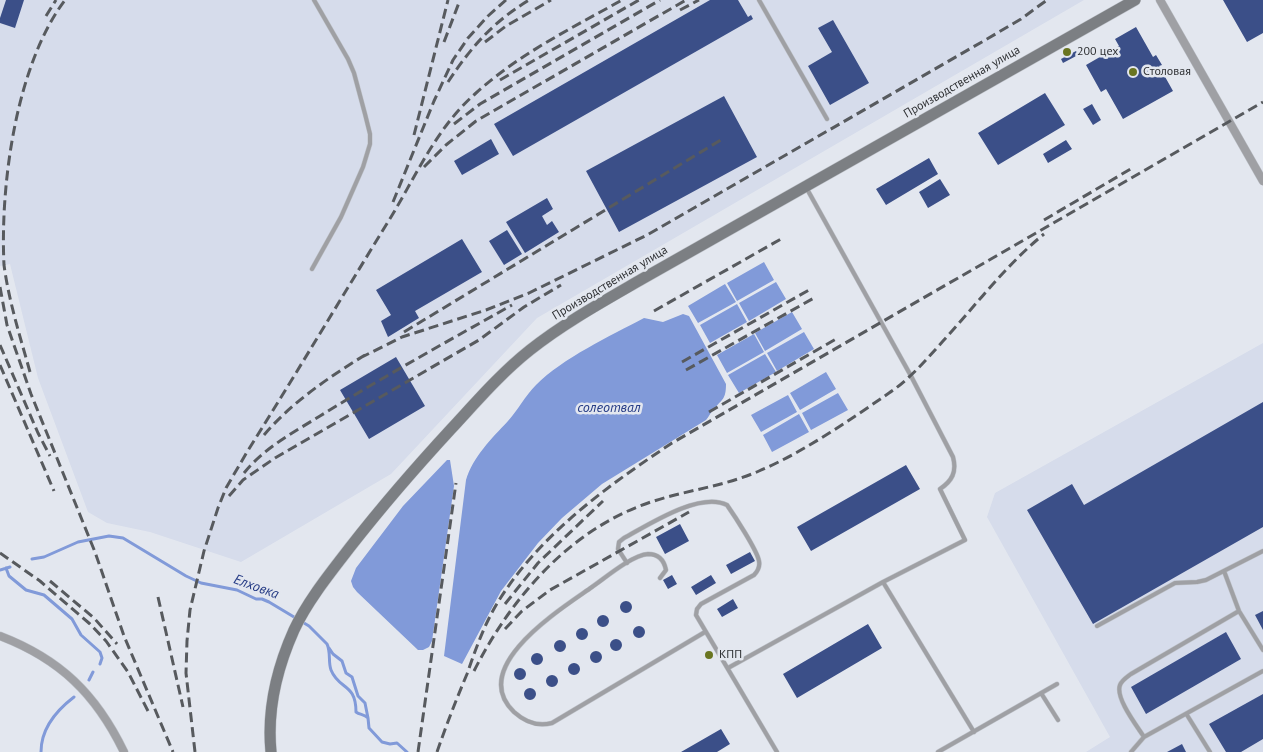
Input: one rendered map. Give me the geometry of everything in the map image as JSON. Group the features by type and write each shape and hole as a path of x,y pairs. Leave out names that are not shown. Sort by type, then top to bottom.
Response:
{"main road":[{"name":"Производственная улица","path":"270,752 271,714 280,666 294,630 306,610 338,563 381,508 503,373 563,326 598,304 1135,0"}],"street":[{"path":"1160,0 1263,181"},
{"path":"0,636 58,666 84,690 106,718 124,752"}],"lane":[{"path":"312,269 340,217 370,144 370,134 354,73 314,0"},
{"path":"759,0 827,118"},
{"path":"728,668 883,582 965,540 940,489 949,483 953,477 955,463 953,457 911,376 806,187"},
{"path":"627,563 618,548 619,542 624,538 683,507 715,502 727,505 756,554 759,563 758,568 754,576 701,604 696,609 696,615 777,752"},
{"path":"1097,626 1175,583 1206,580 1263,550"},
{"path":"660,578 666,570 664,564 658,556 644,555 627,563 546,620 516,650 503,674 501,688 505,702 517,715 532,723 540,725 552,723 705,632"},
{"path":"1224,571 1239,610 1263,650"},
{"path":"883,582 974,732"},
{"path":"1144,737 1121,700 1119,693 1121,683 1131,674 1239,610"},
{"path":"1131,752 1144,737 1263,672"},
{"path":"941,751 1057,684"},
{"path":"1041,693 1058,720"},
{"path":"1187,715 1210,752"}],"shaded area":[{"path":"0,0 1084,0 537,318 391,474 241,562 150,532 107,523 88,512 38,378 10,264 0,266"},
{"path":"1263,343 1263,752 1086,752 1110,737 987,517 995,493"}],"water":[{"path":"764,262 774,280 737,301 727,283"},
{"path":"776,282 786,299 749,321 739,303"},
{"path":"725,284 736,302 698,323 688,306"},
{"path":"737,304 747,322 710,343 700,325"},
{"path":"792,312 802,329 765,351 755,333"},
{"name":"солеотвал","path":"683,314 689,316 726,384 723,399 706,420 602,484 562,518 538,543 501,591 462,664 444,656 466,480 478,456 512,417 532,389 559,366 587,348 644,318 663,322"},
{"path":"804,332 814,349 777,371 767,353"},
{"path":"754,334 764,352 727,373 717,355"},
{"path":"765,354 776,372 739,393 728,375"},
{"path":"826,372 836,389 800,410 790,393"},
{"path":"838,393 848,410 811,430 802,413"},
{"path":"788,395 797,412 761,432 751,415"},
{"path":"799,414 809,432 772,452 763,435"},
{"path":"447,460 450,460 454,486 432,641 429,647 418,650 357,592 351,581 356,568 403,506"}],"building":[{"path":"6,0 24,0 15,28 0,23"},
{"path":"710,0 738,0 748,17 751,15 753,19 513,156 494,124"},
{"path":"1223,0 1263,0 1263,33 1247,42"},
{"path":"833,20 869,83 830,105 808,66 832,52 818,28"},
{"path":"1136,27 1153,57 1156,55 1162,65 1159,66 1173,91 1123,119 1106,89 1101,92 1086,65 1119,46 1115,39"},
{"path":"1076,51 1078,55 1063,63 1061,59"},
{"path":"1045,93 1065,125 998,165 978,133"},
{"path":"724,96 757,157 619,232 586,171"},
{"path":"1092,104 1101,120 1093,125 1083,109"},
{"path":"491,139 499,154 462,175 454,161"},
{"path":"1066,140 1072,149 1048,163 1043,154"},
{"path":"929,158 938,174 886,205 876,189"},
{"path":"940,179 950,195 928,208 919,192"},
{"path":"547,198 553,209 542,216 547,225 552,221 559,232 525,253 506,222"},
{"path":"507,230 522,254 504,265 489,241"},
{"path":"462,239 482,272 415,311 419,318 388,337 381,321 391,315 376,290"},
{"path":"396,357 425,406 369,439 340,390"},
{"path":"1263,402 1263,527 1093,624 1027,510 1072,484 1084,505"},
{"path":"906,465 920,489 811,551 797,527"},
{"path":"680,524 689,541 665,554 656,537"},
{"path":"750,552 755,561 731,574 726,565"},
{"path":"672,575 677,584 668,589 663,580"},
{"path":"711,575 716,583 696,595 691,587"},
{"path":"733,599 738,608 722,617 717,609"},
{"path":"624,601 628,601 632,607 628,613 624,613 620,609 620,605"},
{"path":"1263,611 1263,630 1255,615"},
{"path":"601,615 605,615 609,621 605,627 601,627 597,623 597,619"},
{"path":"868,624 882,648 797,698 783,674"},
{"path":"637,626 641,626 645,632 641,638 637,638 633,634 633,630"},
{"path":"580,628 584,628 588,634 584,640 580,640 576,636 576,632"},
{"path":"1226,632 1241,659 1146,714 1131,687"},
{"path":"614,639 618,639 622,645 618,651 614,651 610,647 610,643"},
{"path":"558,640 562,640 566,646 562,652 558,652 554,648 554,644"},
{"path":"594,651 598,651 602,657 598,663 594,663 590,659 590,655"},
{"path":"535,653 539,653 543,659 539,665 535,665 531,661 531,657"},
{"path":"572,663 576,663 580,669 576,675 572,675 568,671 568,667"},
{"path":"518,668 522,668 526,674 522,680 518,680 514,676 514,672"},
{"path":"550,675 554,675 558,681 554,687 550,687 546,683 546,679"},
{"path":"528,688 532,688 536,694 532,700 528,700 524,696 524,692"},
{"path":"1263,694 1263,739 1241,752 1226,752 1209,724"},
{"path":"721,729 730,744 717,752 681,752"},
{"path":"1182,744 1186,752 1167,752"}],"waterway":[{"name":"Елховка","path":"32,559 44,557 78,542 109,536 123,538 201,583 237,590 256,599 269,602 309,626 327,644 331,670 338,681 353,696 356,712 368,718 369,728 382,742 397,743 407,752"},
{"name":"Елховка","path":"0,570 10,567"},
{"path":"6,568 9,576 26,590 44,595 72,619 81,635 100,652 102,658 100,664"},
{"path":"329,648 342,661 346,673 352,677 358,696 365,703 368,718"},
{"path":"89,680 93,672"},
{"path":"41,752 44,736 51,721 74,697"}],"railway":[{"path":"46,16 56,0"},
{"path":"30,372 6,279 3,233 5,199 9,163 23,91 34,58 48,27 65,0"},
{"path":"414,135 448,0"},
{"path":"444,42 460,0"},
{"path":"393,202 434,101 453,60 468,38 506,0"},
{"path":"448,82 474,46 504,17 529,0"},
{"path":"485,42 506,26 551,0"},
{"path":"195,752 186,673 190,610 204,551 226,488 429,152 462,106 510,66 546,42 622,0"},
{"path":"500,80 639,0"},
{"path":"454,124 480,104 660,0"},
{"path":"424,167 446,145 476,121 686,0"},
{"path":"680,10 699,0"},
{"path":"360,358 402,337 486,310 529,293 647,235 987,39 1021,19 1047,0"},
{"path":"437,752 479,640 495,607 531,558 552,536 574,515 622,477 672,443 1263,102"},
{"path":"404,332 724,138"},
{"path":"1044,220 1134,167"},
{"path":"474,671 489,643 526,591 571,546 597,528 624,513 654,501 733,480 759,471 809,446 842,425 897,388 911,375 1004,272 1044,234"},
{"path":"654,311 781,239"},
{"path":"229,496 243,480 275,458 479,340 524,307 561,285"},
{"path":"0,287 7,325 31,394 95,552 124,636 173,752"},
{"path":"682,362 809,290"},
{"path":"686,370 814,298"},
{"path":"244,473 270,448 290,434 512,305"},
{"path":"709,412 836,339"},
{"path":"0,345 50,456"},
{"path":"264,435 286,412 311,391 365,355"},
{"path":"0,365 54,491"},
{"path":"418,752 456,483"},
{"path":"505,604 538,563 603,501"},
{"path":"505,629 522,611 550,590 689,512"},
{"path":"0,553 40,581 90,624 106,641 128,672 149,713"},
{"path":"50,581 94,618 117,644"},
{"path":"158,597 183,707"}],"place":[{"name":"200 цех","path":"1067,52"},
{"name":"Cтоловая","path":"1133,72"},
{"name":"КПП","path":"709,655"}]}
